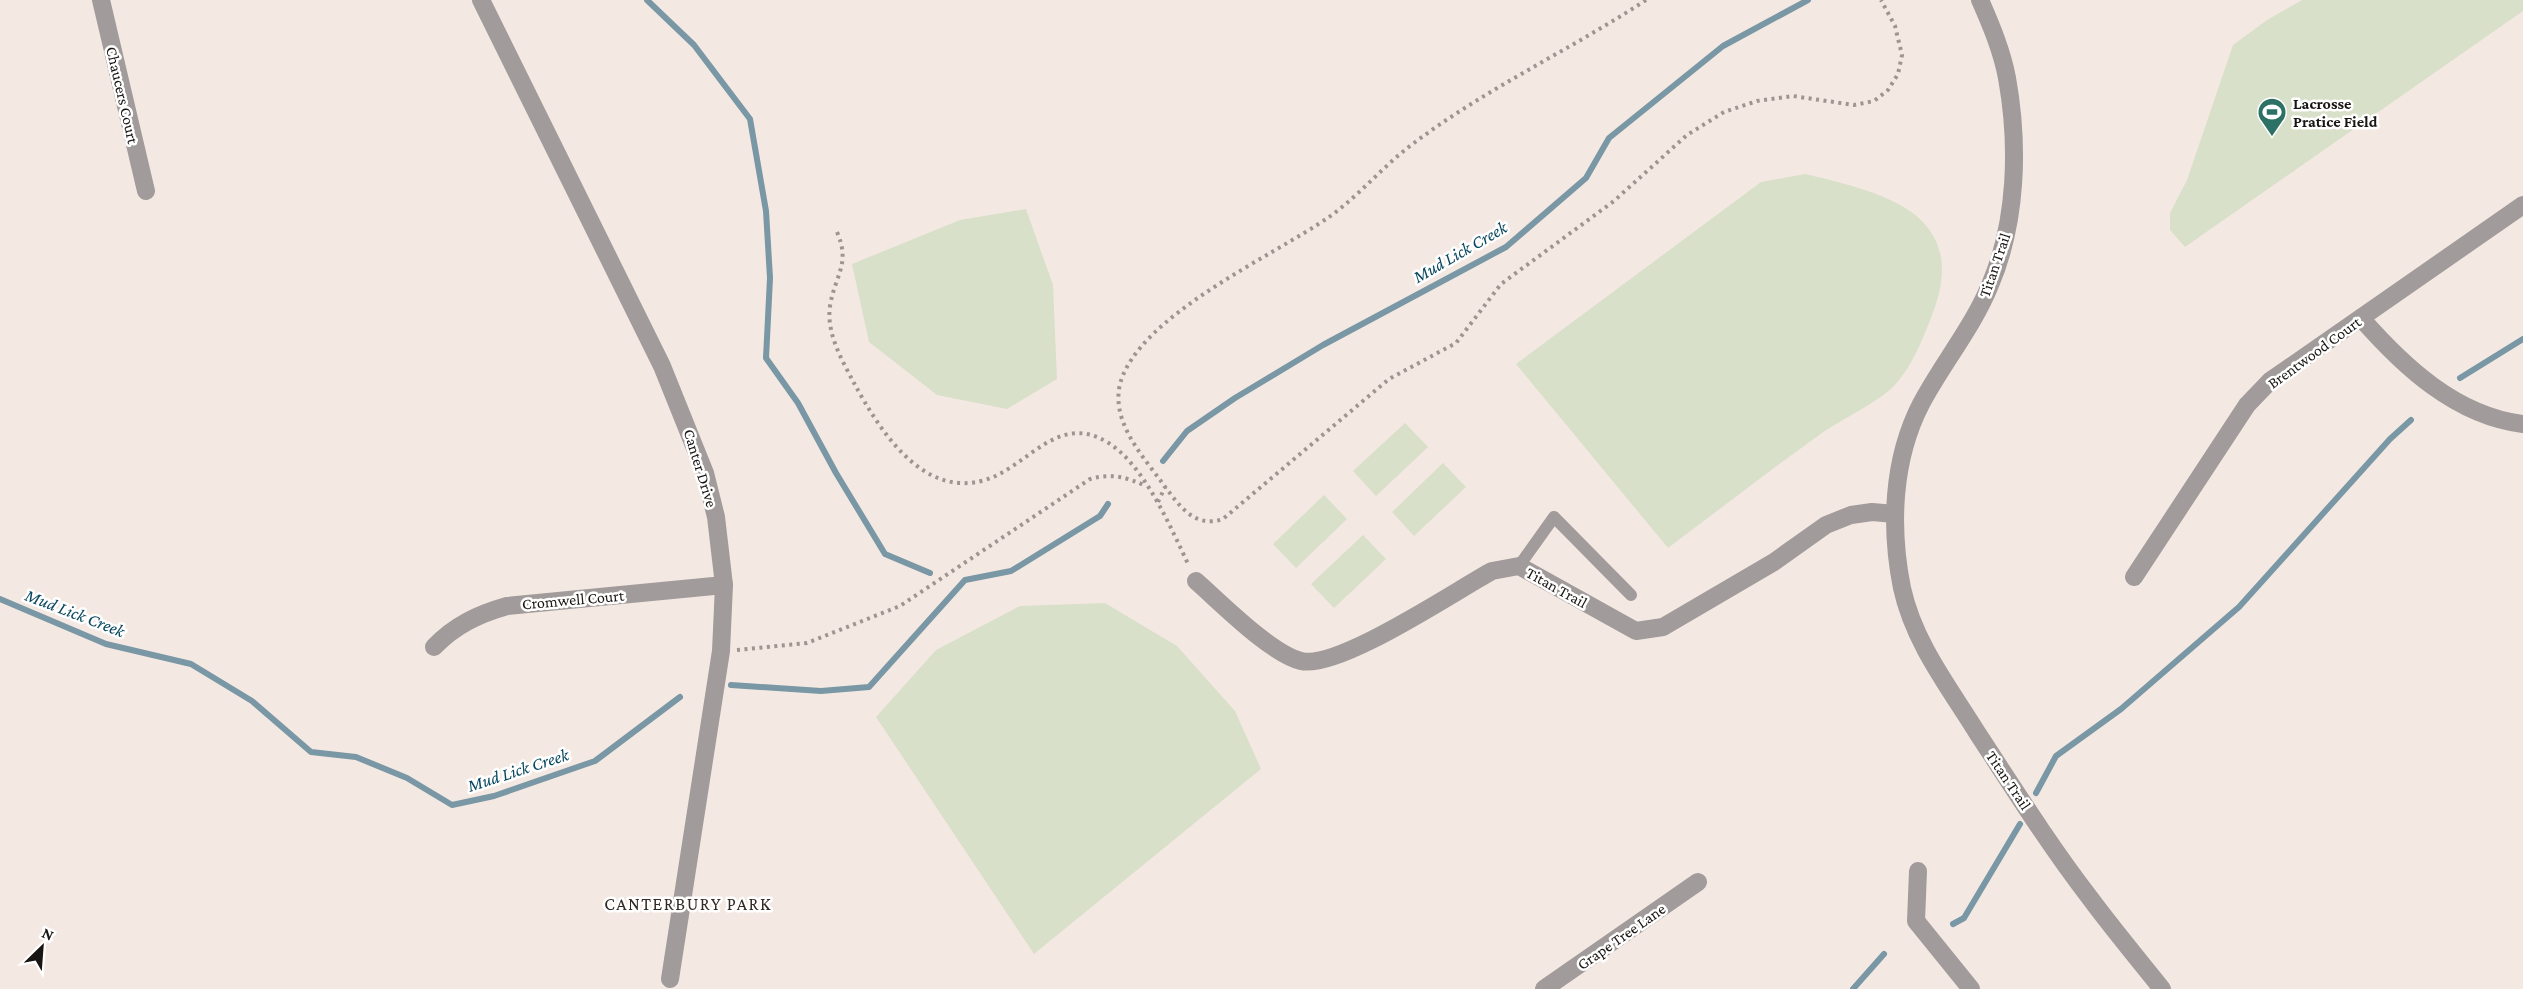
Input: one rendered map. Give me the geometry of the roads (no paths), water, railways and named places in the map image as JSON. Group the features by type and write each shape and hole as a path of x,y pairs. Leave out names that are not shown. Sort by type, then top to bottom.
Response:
{"street":[{"name":"Chaucers Court","path":"101,0 146,190"},
{"name":"Canter Drive","path":"481,0 662,366 705,473 716,517 724,585 721,651 669,986"},
{"name":"Titan Trail","path":"1980,0 2007,76 2013,121 2014,166 2010,215 2002,252 1990,287 1914,421 1900,460 1895,514 1903,589 1912,622 1926,653 2089,897 2162,989"},
{"name":"Brentwood Court","path":"2134,577 2247,405 2270,381 2523,205"},
{"path":"2361,318 2391,352 2425,380 2456,400 2490,417 2523,424"},
{"name":"Titan Trail","path":"1197,581 1263,640 1300,661 1321,661 1349,652 1492,571 1519,566 1636,631 1663,627 1774,562 1826,525 1851,515 1872,512 1895,514"},
{"name":"Cromwell Court","path":"434,647 460,624 483,612 507,606 724,585"},
{"path":"1918,871 1916,921 1971,989"},
{"name":"Grape Tree Lane","path":"1544,989 1698,882"}],"lane":[{"path":"1519,566 1554,517 1631,595"}],"waterway":[{"path":"647,0 694,45 750,119 766,211 770,278 766,358 798,403 836,473 885,554 930,573"},
{"name":"Mud Lick Creek","path":"1163,461 1187,431 1235,398 1323,345 1506,247 1586,178 1609,138 1723,46 1808,0"},
{"path":"2460,378 2523,339"},
{"path":"2036,793 2056,756 2121,709 2239,607 2390,439 2411,420"},
{"name":"Mud Lick Creek","path":"731,685 821,691 869,687 965,580 1011,571 1100,516 1108,504"},
{"name":"Mud Lick Creek","path":"0,599 106,644 191,664 252,701 311,752 356,757 407,778 452,805 494,796 595,761 680,697"},
{"path":"1953,924 1964,918 2020,824"},
{"path":"1853,989 1884,954"}],"place":[{"name":"Lacrosse Pratice Field","path":"2272,138"}],"district":[{"name":"CANTERBURY PARK","path":"688,904"}]}
